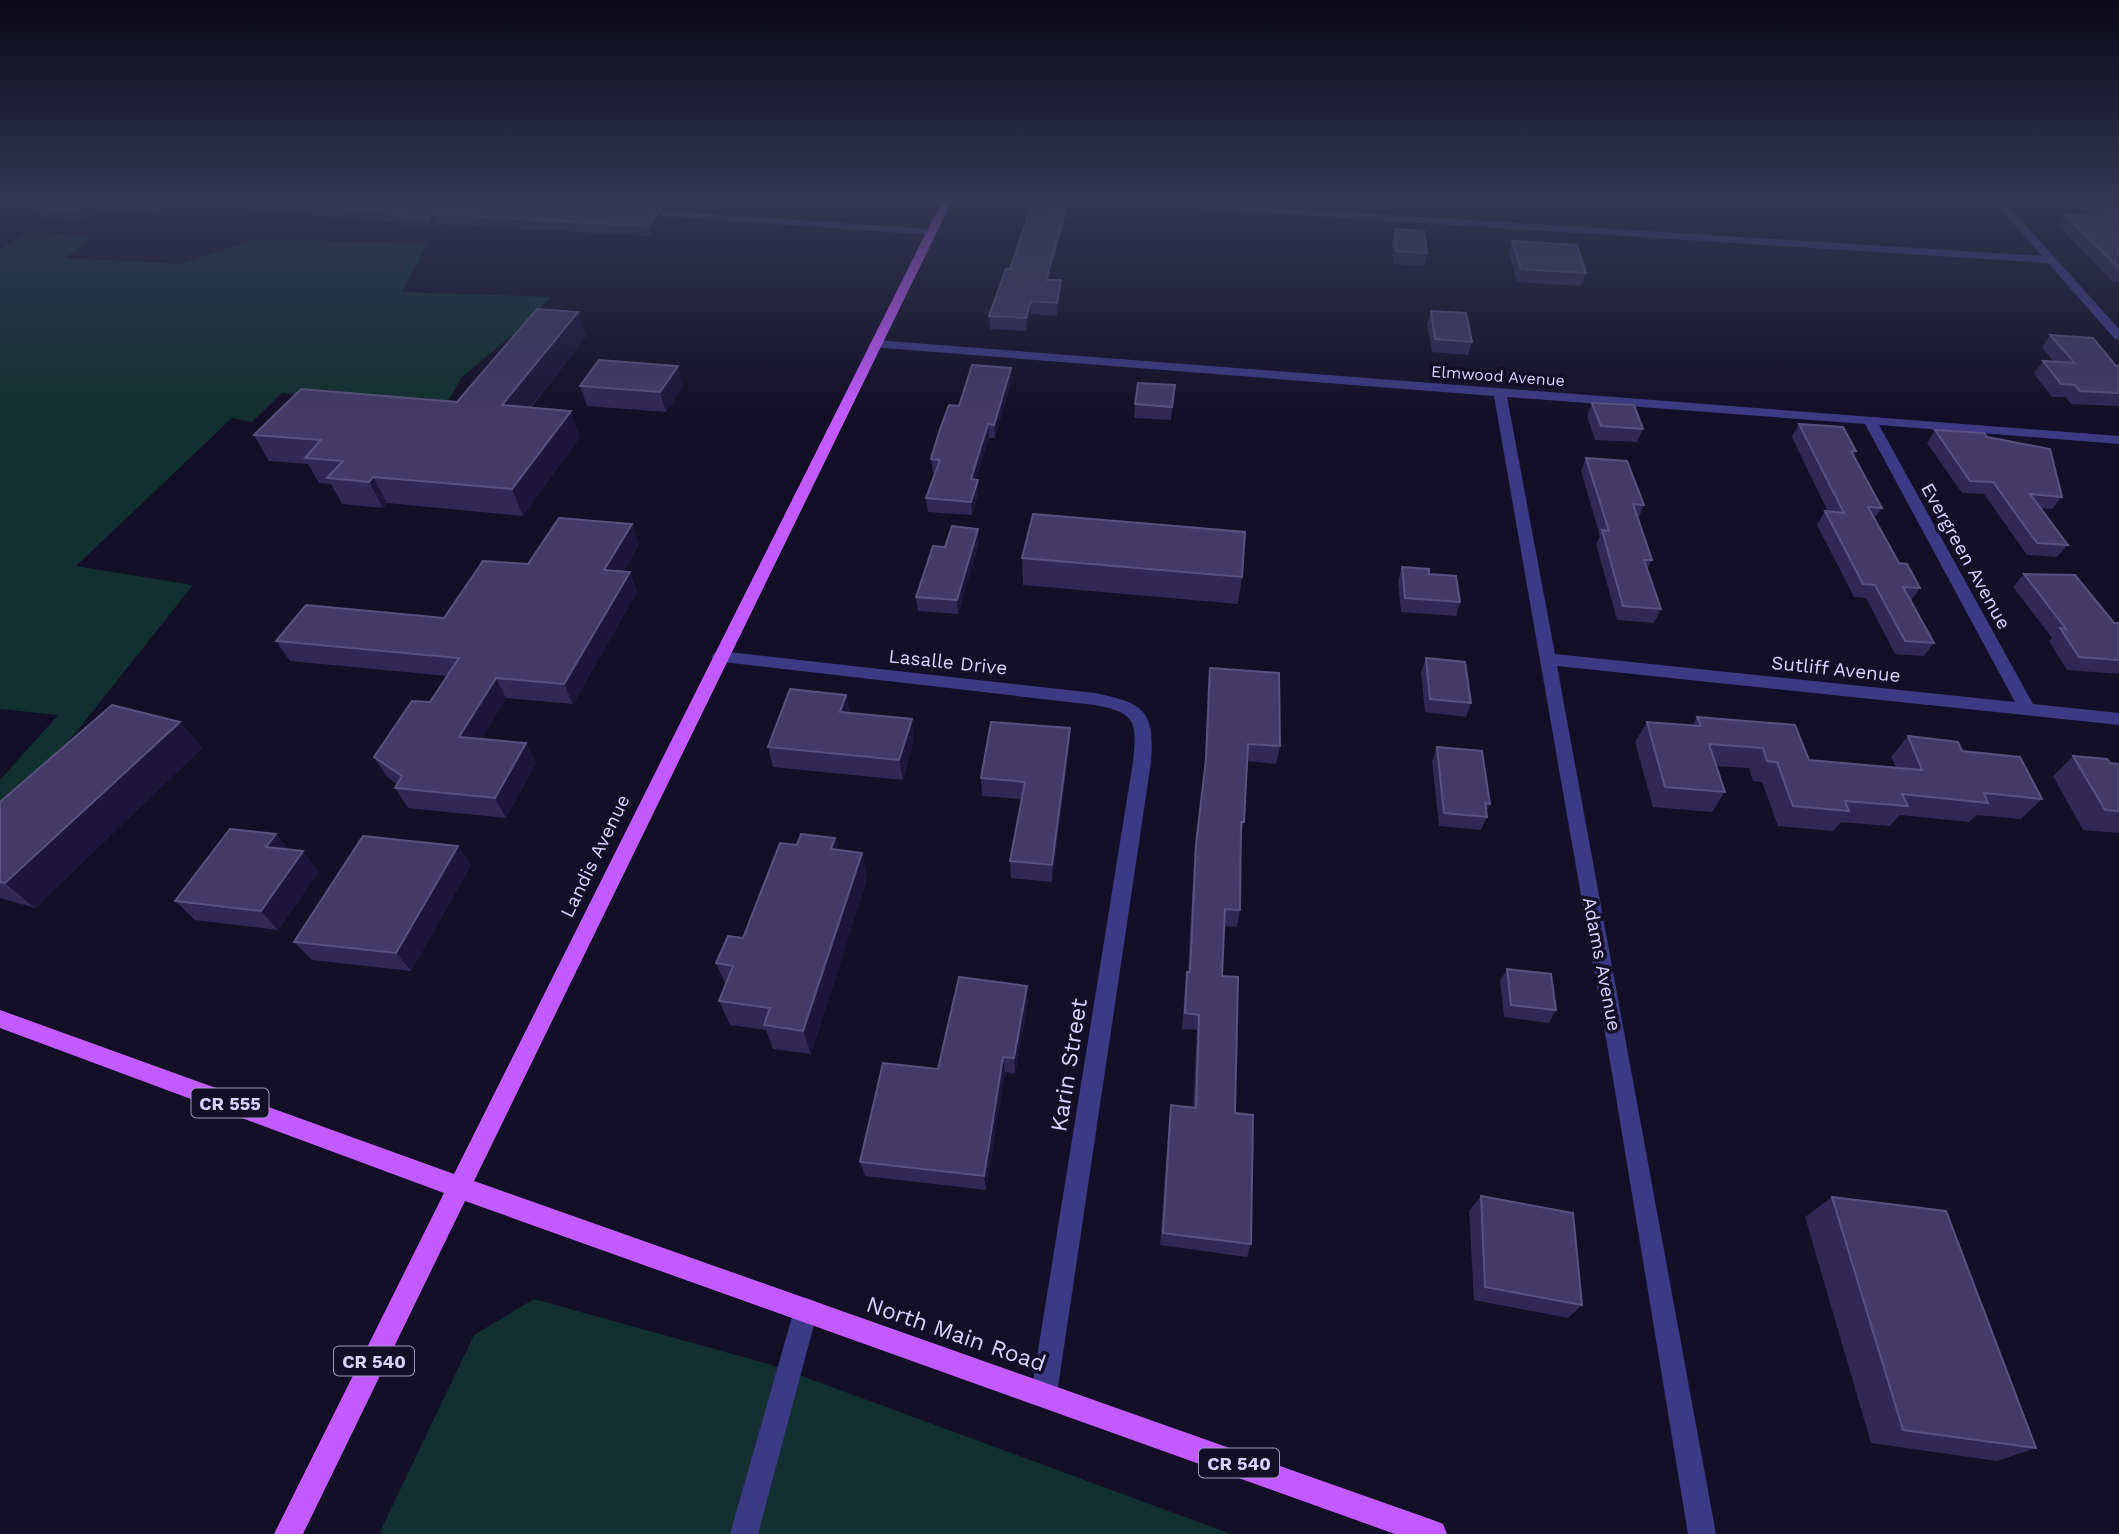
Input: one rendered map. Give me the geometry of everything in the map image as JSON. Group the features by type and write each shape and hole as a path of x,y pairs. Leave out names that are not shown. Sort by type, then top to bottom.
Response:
{"main road":[{"name":"Landis Avenue","path":"288,1534 911,273"},
{"name":"CR 555","path":"0,1019 459,1187"},
{"name":"North Main Road","path":"459,1187 1433,1534"}],"street":[{"path":"2063,273 2119,336"},
{"name":"Elmwood Avenue","path":"876,344 2119,440"},
{"name":"Adams Avenue","path":"1500,394 1702,1534"},
{"name":"Evergreen Avenue","path":"1870,421 2028,710"},
{"name":"Lasalle Drive","path":"720,657 1115,703 1129,707 1140,716 1145,728 1144,743"},
{"name":"Sutliff Avenue","path":"1548,659 2119,719"},
{"name":"Karin Street","path":"1044,1395 1144,743"},
{"path":"744,1534 806,1310"}],"green space":[{"path":"0,273 412,273 402,292 551,297 521,328 462,377 441,413 282,393 252,422 232,418 76,566 193,585 0,828 0,780 58,715 0,709"},
{"path":"534,1299 772,1365 1231,1534 379,1534 474,1335"}],"building":[{"path":"1005,273 1048,273 1046,280 1061,280 1057,303 1031,301 1026,318 989,316"},
{"path":"537,309 578,312 502,405 571,411 512,489 373,477 369,482 327,478 343,461 305,458 321,440 254,435 301,389 457,402"},
{"path":"1431,311 1466,313 1472,342 1435,339"},
{"path":"2050,335 2093,338 2116,366 2119,366 2119,393 2080,391 2075,385 2061,384 2043,361 2075,363"},
{"path":"599,360 678,366 660,392 580,386"},
{"path":"972,365 1011,368 994,425 988,424 971,479 978,480 971,502 926,498 940,460 931,459 940,429 949,405 959,406"},
{"path":"1138,383 1175,385 1172,407 1135,404"},
{"path":"1592,403 1634,405 1643,429 1601,426"},
{"path":"1799,424 1843,427 1856,451 1851,451 1882,508 1868,507 1899,563 1907,564 1920,588 1903,587 1934,643 1905,641 1875,585 1863,584 1825,511 1844,513"},
{"path":"1935,430 1984,433 1987,437 2050,449 2062,497 2030,494 2068,545 2037,543 1993,482 1970,481"},
{"path":"1586,458 1627,461 1644,505 1633,504 1652,560 1644,560 1661,609 1623,606 1602,530 1609,531"},
{"path":"1033,514 1245,532 1242,577 1022,558"},
{"path":"559,518 632,524 604,570 630,572 564,684 496,678 459,737 526,743 495,798 395,788 402,776 374,757 412,701 430,702 459,658 276,641 306,605 444,618 483,561 528,564"},
{"path":"952,526 978,529 957,600 916,597 933,546 945,547"},
{"path":"1402,567 1429,569 1429,574 1456,576 1460,602 1405,598"},
{"path":"2024,574 2075,575 2114,623 2119,623 2119,660 2079,657 2060,628 2066,629"},
{"path":"1426,658 1465,662 1471,703 1430,699"},
{"path":"1210,668 1279,673 1280,746 1248,744 1244,822 1241,822 1240,910 1225,909 1222,976 1238,977 1235,1113 1253,1115 1251,1244 1163,1233 1171,1105 1196,1108 1199,1015 1185,1013 1187,972 1190,972 1196,844 1206,760"},
{"path":"790,689 846,695 840,712 912,719 899,760 768,747"},
{"path":"112,705 180,722 5,883 0,882 0,802"},
{"path":"1697,717 1795,725 1809,760 1922,770 1908,736 1958,742 1962,751 2020,757 2042,799 1984,793 1988,803 1902,794 1908,806 1845,801 1849,811 1793,806 1777,762 1767,761 1763,748 1709,744 1725,792 1665,787 1647,722 1701,726"},
{"path":"991,722 1070,728 1052,865 1010,861 1025,782 981,778"},
{"path":"1437,747 1482,751 1490,804 1485,803 1487,817 1444,813"},
{"path":"2073,756 2107,759 2110,763 2119,764 2119,811 2105,810"},
{"path":"230,829 276,834 266,847 303,851 261,911 175,901"},
{"path":"801,834 835,838 831,849 862,853 803,1031 764,1025 770,1008 719,1001 733,966 716,963 728,936 743,938 780,843 797,845"},
{"path":"363,836 458,846 396,953 294,942"},
{"path":"1507,969 1551,974 1556,1010 1511,1005"},
{"path":"959,977 1027,986 1014,1058 1003,1057 984,1176 860,1162 883,1063 938,1069"},
{"path":"1481,1196 1573,1213 1582,1305 1485,1287"},
{"path":"1832,1197 1946,1211 2036,1448 1903,1430"}]}
